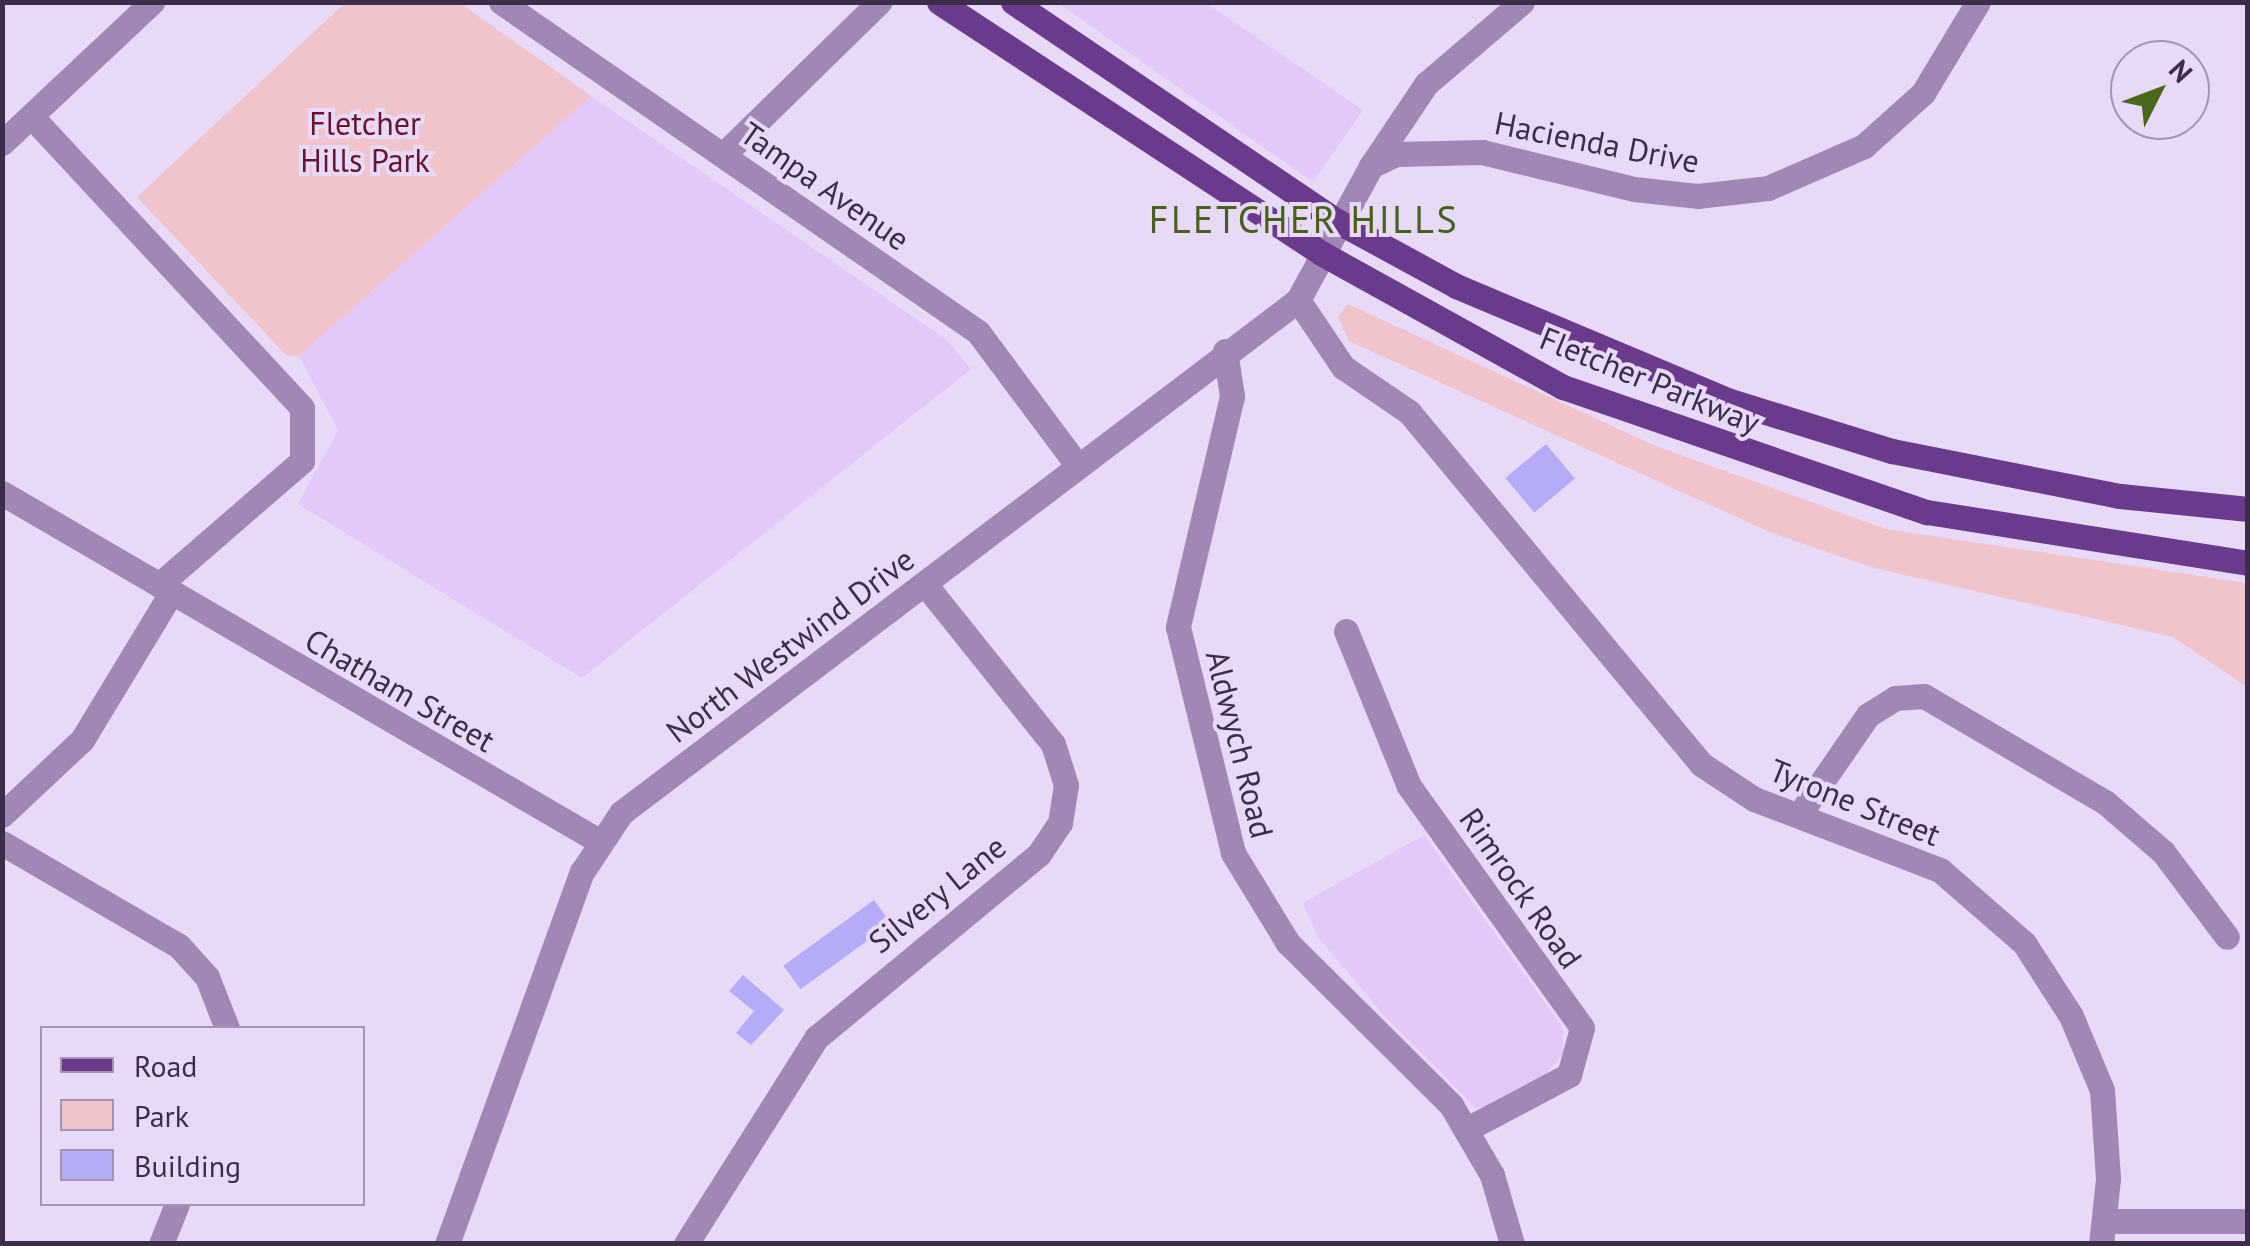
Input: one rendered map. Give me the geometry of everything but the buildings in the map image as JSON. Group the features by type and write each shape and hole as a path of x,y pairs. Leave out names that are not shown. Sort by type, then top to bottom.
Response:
{"main road":[{"name":"Fletcher Parkway","path":"939,2 1321,253 1563,388 1763,461 1927,512 2248,564"},
{"name":"Fletcher Parkway","path":"1013,2 1337,221 1456,286 1748,406 1892,451 2120,496 2248,509"}],"street":[{"path":"2,143 152,2"},
{"name":"Tampa Avenue","path":"501,2 978,332 1075,462"},
{"path":"723,155 879,2"},
{"path":"1337,221 1426,84 1522,2"},
{"name":"Hacienda Drive","path":"1371,166 1396,154 1482,152 1634,189 1697,196 1768,188 1864,146 1922,93 1978,2"},
{"path":"2,816 82,740 164,589 302,462 302,408 272,366 31,116"},
{"name":"North Westwind Drive","path":"447,1244 599,840 621,813 924,584 1075,462 1298,300 1337,221"},
{"name":"Tyrone Street","path":"1298,300 1343,366 1408,412 1674,738 1754,800 1940,870 2033,954 2102,1090 2103,1232"},
{"name":"Aldwych Road","path":"1224,351 1232,396 1178,611 1206,772 1233,854 1275,926 1418,1066 1466,1129 1512,1244"},
{"name":"Chatham Street","path":"2,493 599,840"},
{"name":"Silvery Lane","path":"686,1244 816,1038 1040,854 1060,823 1066,784 1053,744 924,584"},
{"name":"Rimrock Road","path":"1346,630 1409,786 1582,1028 1569,1075 1466,1129"},
{"path":"1799,815 1868,715 1896,698 1924,696 2105,802 2163,852 2227,937"},
{"path":"2,843 179,946 207,978 226,1026"},
{"path":"161,1244 176,1206"},
{"path":"2103,1232 2248,1221"}],"shaded area":[{"path":"1058,3 1206,3 1363,110 1313,182"},
{"path":"591,96 947,340 971,369 582,678 298,504 338,430 299,356"},
{"path":"1424,835 1563,1028 1563,1054 1536,1086 1496,1105 1476,1108 1382,1013 1318,937 1303,903"}],"green space":[{"name":"Fletcher Hills Park","path":"345,3 460,3 591,96 299,356 286,355 137,197"},
{"path":"1348,304 1653,445 1886,529 2247,583 2247,687 2173,637 1871,567 1772,533 1349,341 1338,317"}],"district":[{"name":"FLETCHER HILLS","path":"1304,219"}]}
